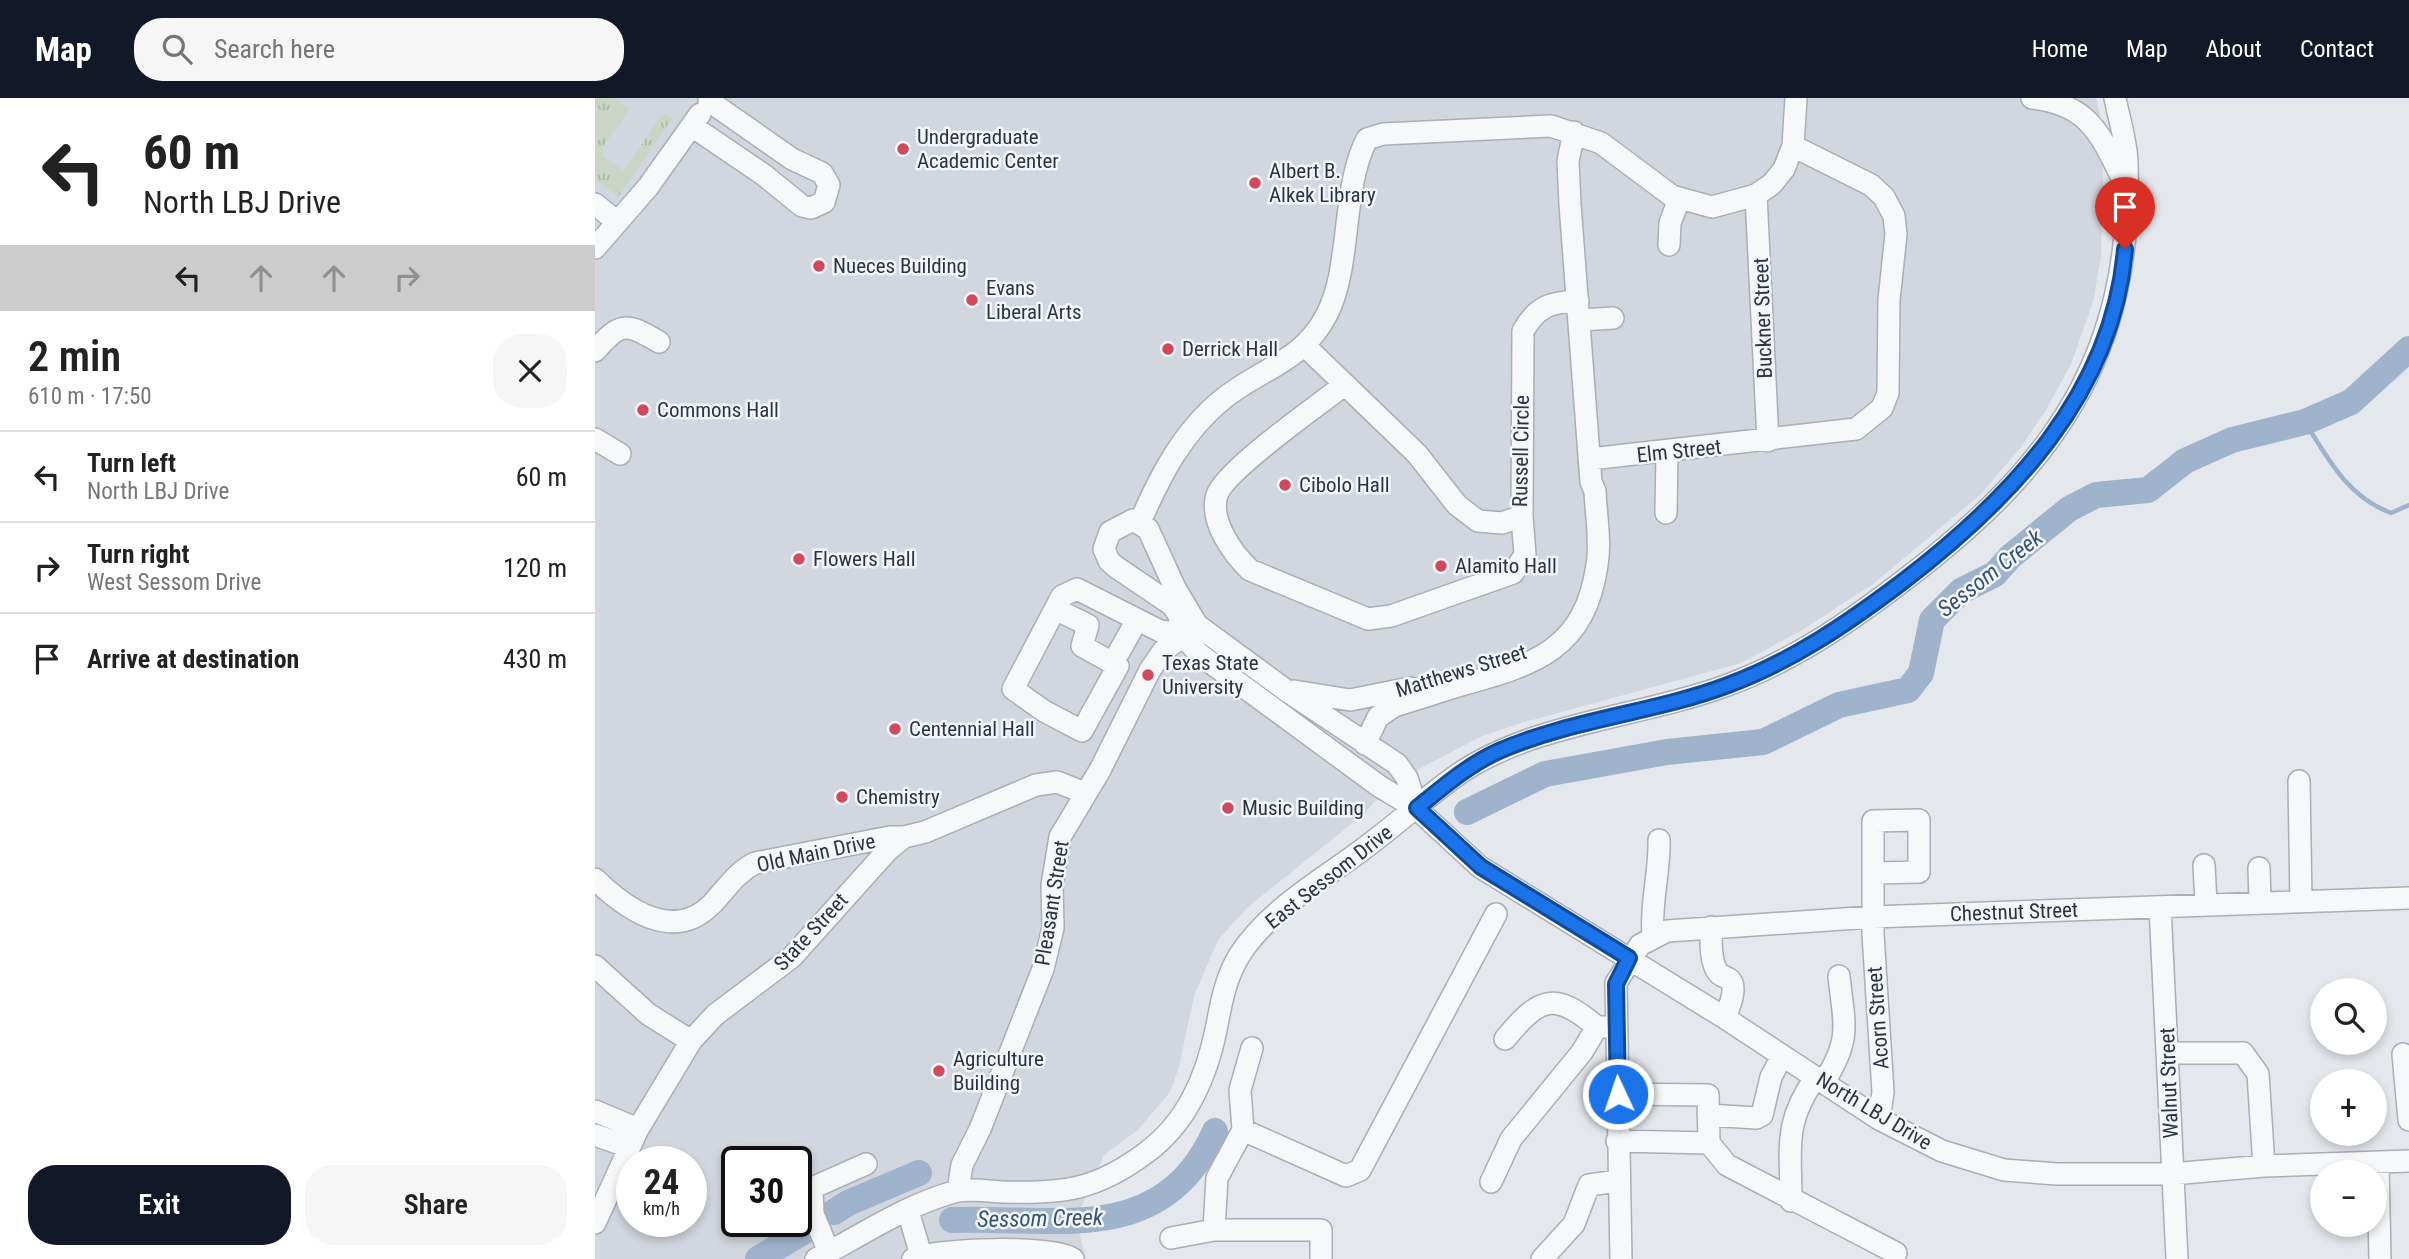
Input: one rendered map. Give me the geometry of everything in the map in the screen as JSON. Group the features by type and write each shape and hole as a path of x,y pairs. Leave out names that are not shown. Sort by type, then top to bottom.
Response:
{"street":[{"path":"1140,522 1156,482 1175,452 1208,412 1225,397 1284,363 1304,345 1328,314 1357,166 1367,139 1383,134 1551,125 1601,143 1679,199 1712,207 1756,195 1772,184 1784,169 1793,146 1795,98"},
{"path":"2032,98 2055,101 2081,116 2099,131 2126,185"},
{"name":"East Sessom Drive","path":"823,1255 908,1211 958,1190 1052,1194 1085,1187 1123,1170 1152,1149 1192,1102 1204,1077 1224,990 1237,959 1246,946 1285,908 1454,778 1499,752 1698,695 1766,669 1839,628 1959,537 2036,459 2082,387 2118,293 2126,232 2127,162 2115,98"},
{"path":"595,248 648,187 710,99 792,159 822,173 829,185 824,202 811,208 802,206 764,175 692,125"},
{"name":"Matthews Street","path":"1365,744 1378,717 1394,706 1517,670 1563,642 1581,618 1593,588 1598,562 1595,491 1591,482 1568,161 1574,132"},
{"name":"Elm Street","path":"1590,459 1856,429 1882,408 1888,393 1889,300 1896,234 1894,216 1885,197 1871,185 1793,146"},
{"name":"Buckner Street","path":"1756,195 1768,441"},
{"path":"1669,245 1670,223 1679,199"},
{"path":"595,204 617,222"},
{"name":"Russell Circle","path":"1304,345 1417,454 1457,505 1478,521 1502,523 1522,516 1523,331 1532,315 1543,306 1579,310 1613,318"},
{"path":"595,351 611,333 623,326 635,327 659,342"},
{"path":"1344,385 1234,472 1217,493 1214,515 1240,561 1250,570 1368,619 1391,617 1513,572 1525,555 1522,516"},
{"path":"595,439 620,454"},
{"path":"1666,513 1667,452"},
{"name":"Matthews Street","path":"1287,691 1301,690 1350,700 1372,698 1519,657 1541,645 1558,630 1583,589 1589,562 1588,490 1591,482"},
{"path":"1190,630 1154,539 1140,522 1126,521 1110,532 1105,541 1105,554 1116,567 1172,605 1190,630 1397,764 1406,778 1417,808"},
{"path":"1055,609 1088,625 1082,646 1118,666 1081,731 1044,711 1013,689 1055,609 1062,596 1077,589 1160,631 1190,630"},
{"path":"1118,652 1137,620"},
{"name":"North LBJ Drive","path":"1190,630 1199,654 1417,808 1481,867 1725,1017 1879,1119 1942,1151 2004,1170 2057,1174 2172,1174 2264,1166 2310,1165"},
{"name":"Pleasant Street","path":"958,1190 961,1165 1005,1068 1044,969 1052,928 1052,885 1060,837 1085,793 1125,704 1163,651 1190,630"},
{"path":"1318,740 1332,721"},
{"name":"State Street","path":"595,1223 600,1200 691,1041 715,1014 792,957 873,864 904,837 925,832 1036,785 1057,782 1085,793"},
{"path":"2299,782 2301,902"},
{"name":"Old Main Drive","path":"595,879 607,891 645,914 676,925 695,919 739,874 755,863 890,837 904,837"},
{"path":"1621,1259 1618,1094 1606,1027 1616,984 1629,958 1643,941 1653,936 1652,919 1660,863 1659,840"},
{"path":"2204,865 2206,903"},
{"path":"2259,867 2260,902"},
{"name":"Acorn Street","path":"1873,873 1872,917 1883,1093 1879,1119"},
{"name":"Chestnut Street","path":"1653,936 1667,931 1710,927 1872,917 2161,907 2206,903 2409,898"},
{"name":"Walnut Street","path":"2161,907 2177,1259"},
{"path":"1243,1130 1346,1176 1360,1170 1496,914"},
{"path":"1710,927 1717,972 1730,980 1733,986 1730,1007 1725,1017"},
{"path":"595,966 648,1014 691,1041"},
{"path":"1791,1201 1791,1122 1796,1107 1842,1054 1845,1038 1839,976"},
{"path":"1505,1039 1528,1012 1549,1003 1577,1010 1606,1027"},
{"path":"1491,1182 1511,1139 1582,1052 1606,1027"},
{"path":"1214,1230 1217,1178 1243,1130 1240,1090 1252,1048"},
{"path":"2169,1053 2243,1054 2258,1074 2264,1166"},
{"path":"2403,1054 2409,1120"},
{"path":"1708,1115 1756,1118 1769,1116 1771,1077 1782,1056"},
{"path":"1618,1094 1708,1095 1709,1143 1727,1165 1791,1201 1896,1253"},
{"path":"595,1111 634,1138"},
{"path":"595,1135 634,1138"},
{"path":"1617,1141 1709,1143"},
{"name":"North LBJ Drive","path":"2387,1163 2409,1161"},
{"path":"812,1188 866,1164"},
{"path":"1542,1259 1574,1224 1589,1185 1618,1181"},
{"path":"812,1211 823,1255"},
{"path":"908,1211 917,1257 951,1251 1054,1251 1073,1259"},
{"path":"1171,1238 1214,1230 1321,1230 1321,1259"},
{"path":"2380,1237 2381,1259"}],"shaded area":[{"name":"Texas State University","path":"595,98 2096,98 2100,116 2103,179 2101,256 2093,302 2071,364 2046,410 2021,447 1980,495 1873,584 1802,630 1741,663 1518,724 1482,736 1419,769 1373,803 1366,812 1247,908 1218,940 1194,996 1179,1067 1170,1092 1138,1130 1104,1155 1076,1220 1086,1259 595,1259"}],"green space":[{"path":"595,98 614,98 630,109 602,148 604,150 601,155 624,171 660,117 665,114 672,119 618,197 595,178"}],"waterway":[{"name":"Sessom Creek","path":"1467,812 1545,774 1667,752 1763,742 1839,705 1908,690 1921,673 1932,620 1961,591 1995,574 2010,557 2069,509 2096,495 2148,490 2185,461 2232,440 2305,422 2351,402 2409,349"},
{"path":"2305,422 2340,475 2363,497 2391,513 2409,505"},
{"name":"Sessom Creek","path":"952,1220 1068,1221 1103,1218 1136,1210 1166,1194 1193,1168 1215,1131"},
{"name":"Sessom Creek","path":"834,1212 848,1203 919,1173"},
{"name":"Sessom Creek","path":"758,1259 813,1226"}],"place":[{"name":"Undergraduate Academic Center","path":"903,149"},
{"name":"Albert B. Alkek Library","path":"1255,183"},
{"name":"Nueces Building","path":"819,266"},
{"name":"Evans Liberal Arts","path":"972,300"},
{"name":"Derrick Hall","path":"1168,349"},
{"name":"Commons Hall","path":"643,410"},
{"name":"Cibolo Hall","path":"1285,485"},
{"name":"Flowers Hall","path":"799,559"},
{"name":"Alamito Hall","path":"1441,566"},
{"name":"Texas State University","path":"1148,675"},
{"name":"Centennial Hall","path":"895,729"},
{"name":"Chemistry","path":"842,797"},
{"name":"Music Building","path":"1228,808"},
{"name":"Agriculture Building","path":"939,1071"}],"route":[{"path":"1618,1094 1614,1027 1616,984 1629,958 1481,867 1439,832 1417,808 1454,778 1481,761 1520,743 1652,709 1729,685 1766,669 1839,628 1917,571 1959,537 2012,487 2036,459 2070,409 2082,387 2110,318 2118,293 2125,249"}]}
